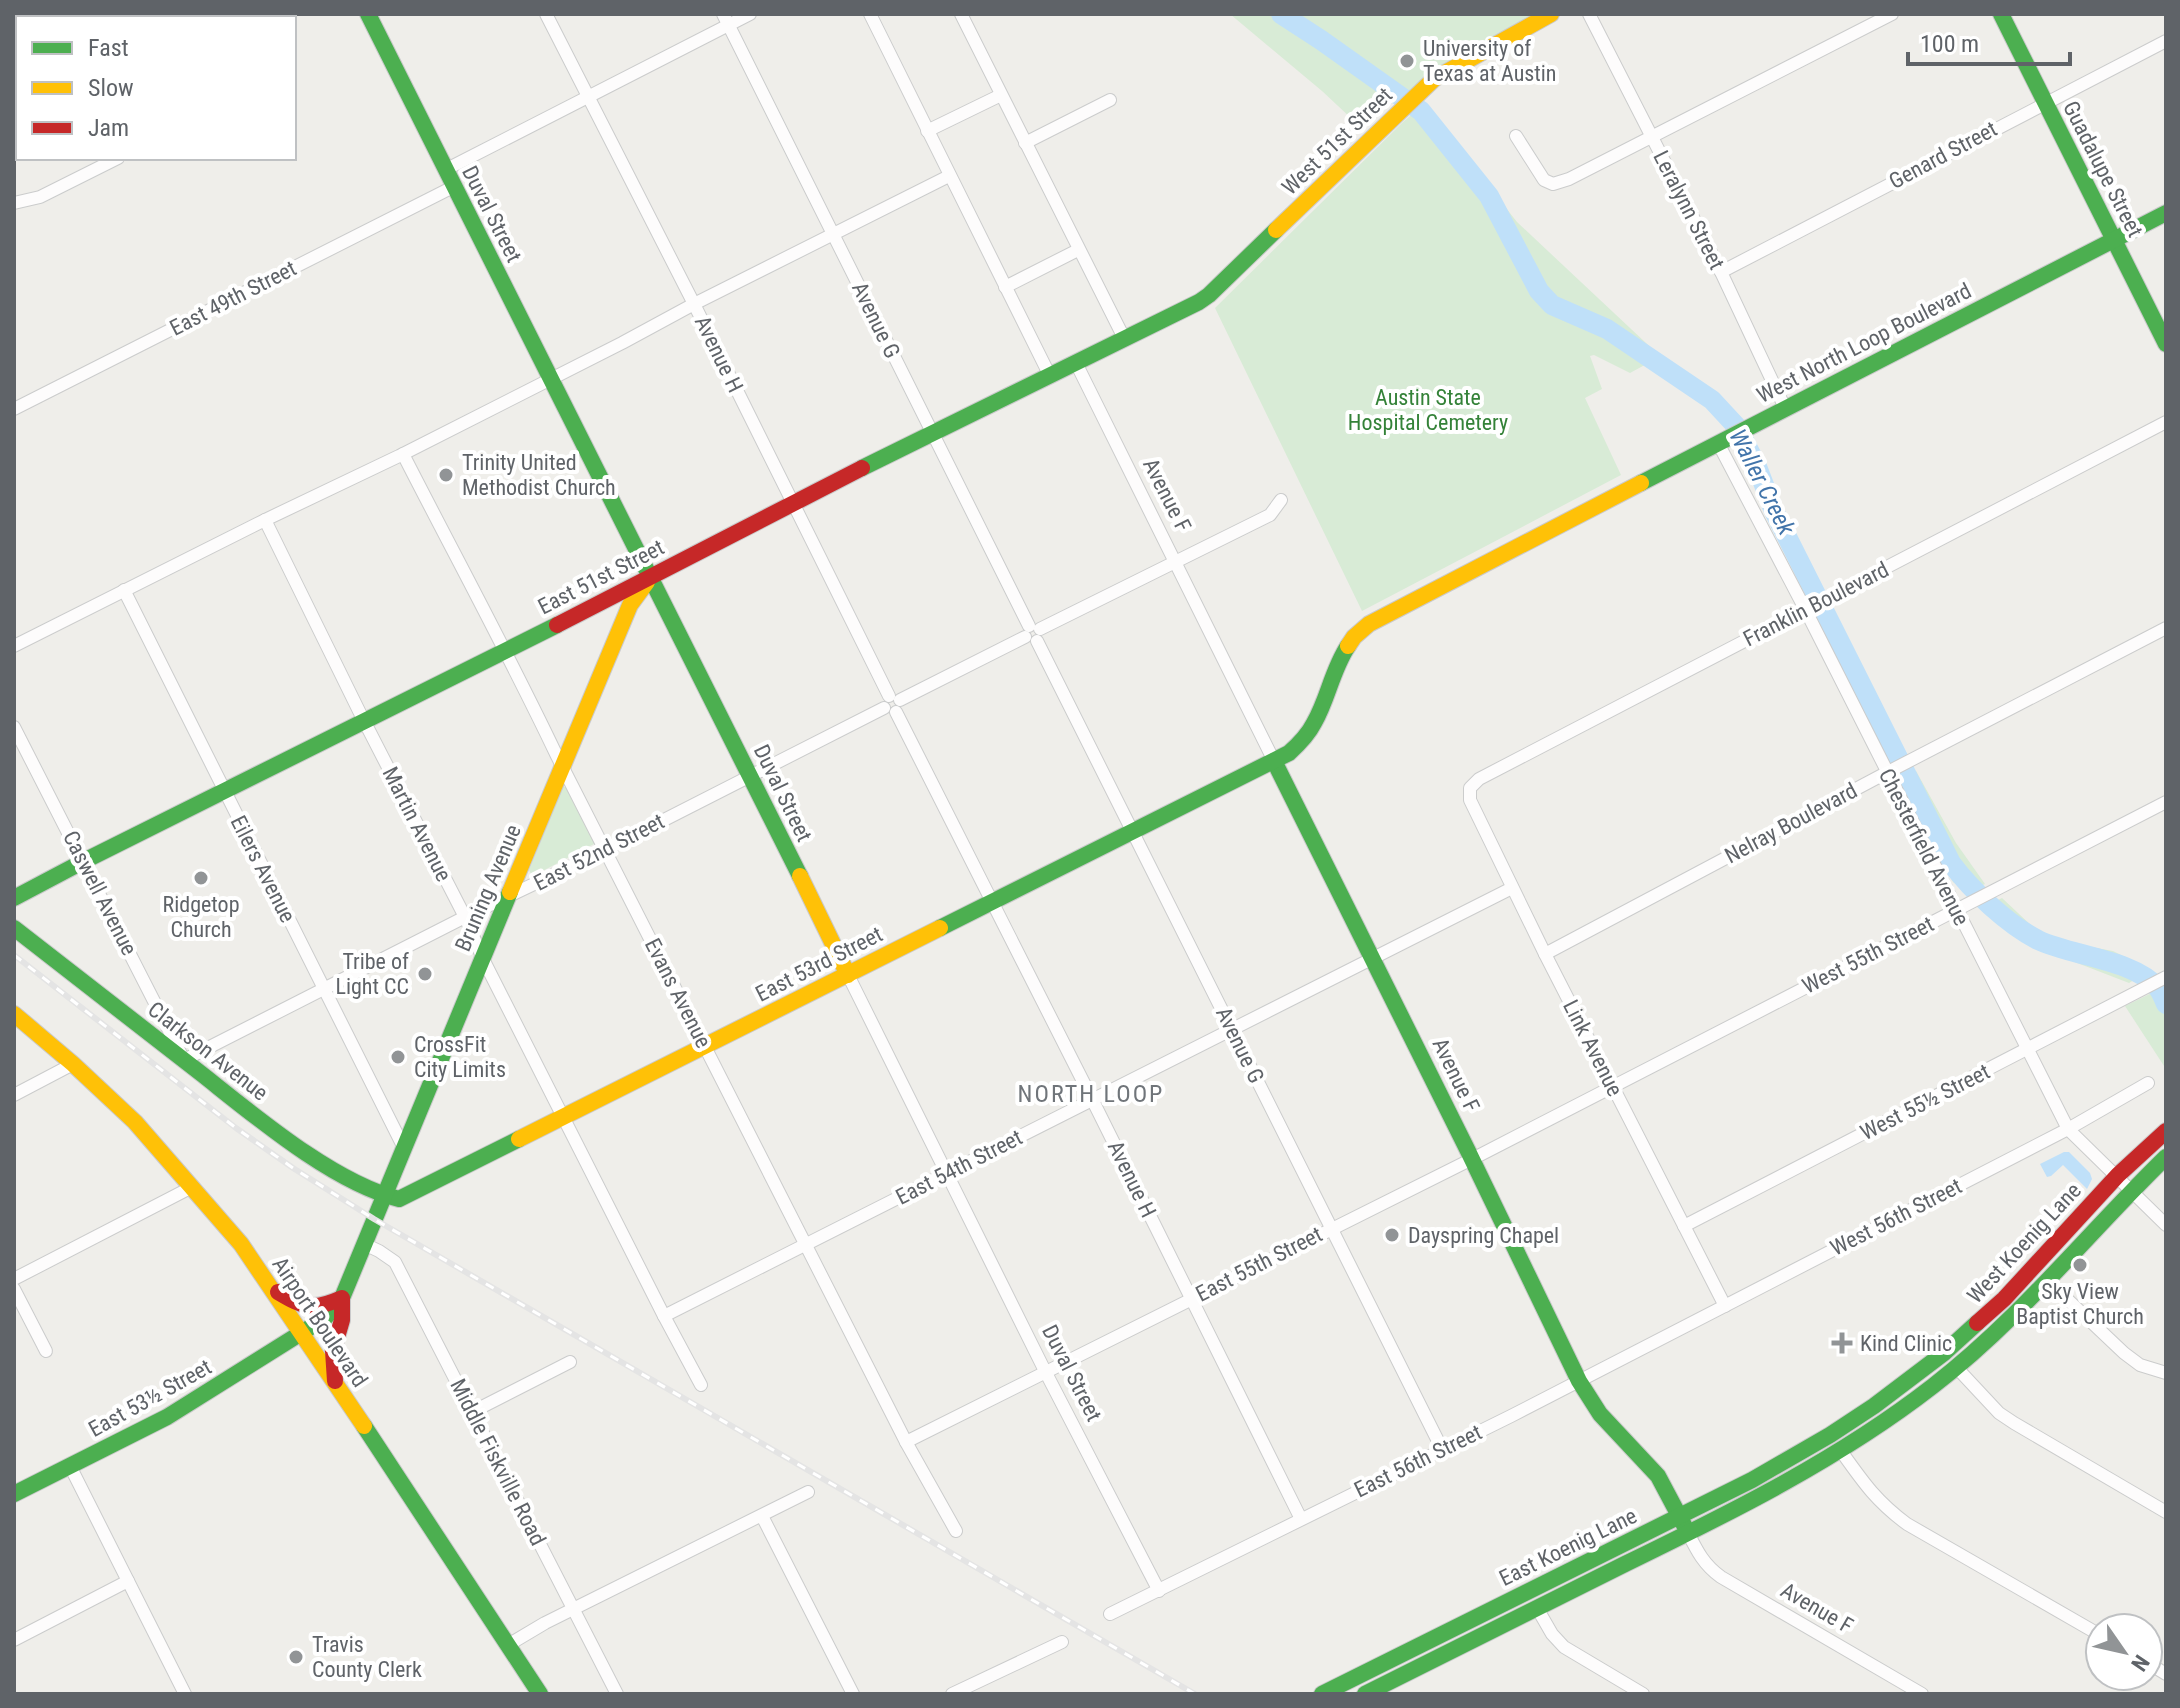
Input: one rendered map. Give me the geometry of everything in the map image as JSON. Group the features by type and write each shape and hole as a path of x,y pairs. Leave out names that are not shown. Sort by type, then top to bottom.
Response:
{"street":[{"name":"Duval Street","path":"368,14 751,775 1045,1371 1159,1591"},
{"name":"Avenue H","path":"546,14 1301,1519"},
{"path":"445,170 588,96 726,19 750,14"},
{"path":"870,14 1050,376"},
{"path":"961,14 1124,338"},
{"name":"West 51st Street","path":"1209,295 1418,93 1448,70 1551,14"},
{"name":"Leralynn Street","path":"1589,14 1721,272 1785,408"},
{"path":"1516,136 1544,180 1553,184 1569,179 1892,14"},
{"name":"Guadalupe Street","path":"2001,14 2166,344"},
{"name":"Avenue G","path":"726,19 1442,1449"},
{"name":"Genard Street","path":"1721,272 2166,41"},
{"path":"927,131 1001,95"},
{"path":"1025,143 1110,100"},
{"path":"14,203 40,197 114,160"},
{"path":"14,646 403,454 949,176"},
{"name":"East 49th Street","path":"14,409 453,187"},
{"name":"West North Loop Boulevard","path":"1369,624 2166,213"},
{"path":"1005,287 1078,250"},
{"name":"East 51st Street","path":"14,898 1209,295"},
{"name":"Avenue F","path":"1076,363 1473,1159 1579,1381 1600,1414 1658,1476 1704,1562 1721,1577 1922,1694"},
{"name":"Franklin Boulevard","path":"1470,788 1479,779 2166,422"},
{"name":"Chesterfield Avenue","path":"1732,436 1898,767 1956,910 2068,1129 2166,1225"},
{"name":"Evans Avenue","path":"403,454 506,650 906,1442 956,1531"},
{"name":"East 52nd Street","path":"184,1060 1270,515 1281,500"},
{"name":"Martin Avenue","path":"265,520 465,917 483,959 701,1385"},
{"name":"Bruning Avenue","path":"364,1244 630,605 650,577"},
{"name":"Eilers Avenue","path":"124,590 404,1148"},
{"name":"East 53rd Street","path":"384,1195 399,1199 1292,751 1310,734 1347,645 1369,624"},
{"name":"Nelray Boulevard","path":"1545,954 2166,628"},
{"name":"Caswell Avenue","path":"14,727 184,1060"},
{"name":"Link Avenue","path":"1470,788 1470,800 1512,888 1725,1306"},
{"name":"West 55th Street","path":"1613,1087 2166,802"},
{"name":"East 54th Street","path":"664,1316 1512,888"},
{"name":"Clarkson Avenue","path":"14,928 295,1144 369,1190 384,1195"},
{"name":"West 55½ Street","path":"1684,1226 2165,977"},
{"name":"Airport Boulevard","path":"14,1014 135,1122 241,1244 540,1694"},
{"path":"14,1095 73,1064"},
{"name":"West 56th Street","path":"1725,1306 2068,1129 2148,1083"},
{"name":"East 55th Street","path":"906,1442 1613,1087"},
{"name":"West Koenig Lane","path":"1830,1435 1907,1382 1976,1325 2034,1268 2118,1175 2166,1131"},
{"name":"West Koenig Lane","path":"1841,1451 1920,1397 1990,1339 2166,1157"},
{"path":"14,1279 192,1187"},
{"path":"302,1333 325,1318 342,1298 364,1244"},
{"name":"Middle Fiskville Road","path":"364,1244 395,1262 617,1694"},
{"path":"2048,1281 2124,1353 2140,1365 2166,1373"},
{"path":"14,1289 46,1351"},
{"path":"272,1289 313,1309 342,1298"},
{"path":"335,1385 333,1351 342,1320 342,1298"},
{"name":"East 56th Street","path":"1110,1614 1725,1306"},
{"name":"East 53½ Street","path":"14,1494 179,1410 302,1333"},
{"path":"472,1412 570,1362"},
{"path":"1956,1367 1999,1413 2166,1512"},
{"name":"East Koenig Lane","path":"1322,1694 1752,1480 1830,1435"},
{"path":"1841,1451 1866,1488 1892,1513 2084,1626"},
{"name":"East Koenig Lane","path":"1365,1694 1390,1689 1537,1608 1688,1533 1841,1451"},
{"path":"70,1466 185,1694"},
{"path":"508,1645 808,1492"},
{"path":"762,1516 853,1694"},
{"path":"14,1640 128,1581"},
{"path":"1537,1608 1552,1634 1564,1647 1643,1694"},
{"path":"952,1694 1062,1642"}],"green space":[{"name":"University of Texas at Austin","path":"1230,14 1551,14 1448,70 1398,112 1392,99 1365,124 1353,120"},
{"name":"Austin State Hospital Cemetery","path":"1423,105 1517,222 1662,358 1711,394 1732,417 1725,420 1708,399 1652,361 1630,373 1594,355 1590,356 1602,389 1585,398 1621,475 1362,611 1215,308"},
{"path":"1916,771 1956,843 1985,884 1967,892 1953,882 1901,779"},
{"path":"563,787 567,787 594,844 535,875 531,874 529,870"},
{"path":"2002,898 2034,928 2058,941 2113,951 2151,970 2129,983 2023,942 1984,907"},
{"path":"2166,986 2166,1069 2125,1006"}],"water":[{"path":"2069,1152 2090,1173 2092,1179 2087,1189 2063,1165 2047,1177 2040,1164"}],"waterway":[{"name":"Waller Creek","path":"1281,14 1421,111 1489,196 1539,291 1552,305 1607,329 1712,400 1737,427 1756,464 1774,511 1951,863 1969,885 2002,916 2038,940 2118,964 2147,978 2158,988 2166,1004"}],"railway":[{"path":"14,955 236,1128 374,1219 1195,1694"}],"traffic: fast":[{"path":"368,14 800,876"},
{"path":"2001,14 2166,344"},
{"path":"1641,483 2166,213"},
{"path":"862,468 1199,302 1276,230"},
{"path":"14,898 557,625"},
{"path":"940,928 1289,753 1312,727 1348,646"},
{"path":"1274,761 1579,1381 1600,1414 1658,1476 1684,1525"},
{"path":"14,1494 167,1417 325,1318 342,1298 510,892"},
{"path":"14,928 296,1147 374,1191 399,1199 519,1139"},
{"path":"1365,1694 1745,1504 1860,1437 1933,1386 1995,1333 2166,1157"},
{"path":"1322,1694 1752,1480 1874,1406 1944,1353 1977,1323"},
{"path":"364,1426 540,1694"}],"traffic: slow":[{"path":"1276,230 1434,79 1551,14"},
{"path":"1348,646 1369,624 1641,483"},
{"path":"510,892 630,605 647,582"},
{"path":"800,876 848,975"},
{"path":"519,1139 940,928"},
{"path":"14,1014 135,1122 241,1244 364,1426"}],"traffic: jam":[{"path":"557,625 862,468"},
{"path":"1977,1323 2004,1299 2118,1175 2166,1131"},
{"path":"278,1292 309,1306 324,1305 342,1298 342,1320 333,1351 335,1381"}],"place":[{"name":"University of Texas at Austin","path":"1407,61"},
{"name":"Trinity United Methodist Church","path":"446,475"},
{"name":"Ridgetop Church","path":"201,878"},
{"name":"Tribe of Light CC","path":"425,974"},
{"name":"CrossFit City Limits","path":"398,1057"},
{"name":"Dayspring Chapel","path":"1392,1235"},
{"name":"Sky View Baptist Church","path":"2080,1265"},
{"name":"Kind Clinic","path":"1842,1343"},
{"name":"Travis County Clerk","path":"296,1657"}],"district":[{"name":"NORTH LOOP","path":"1091,1094"}]}
